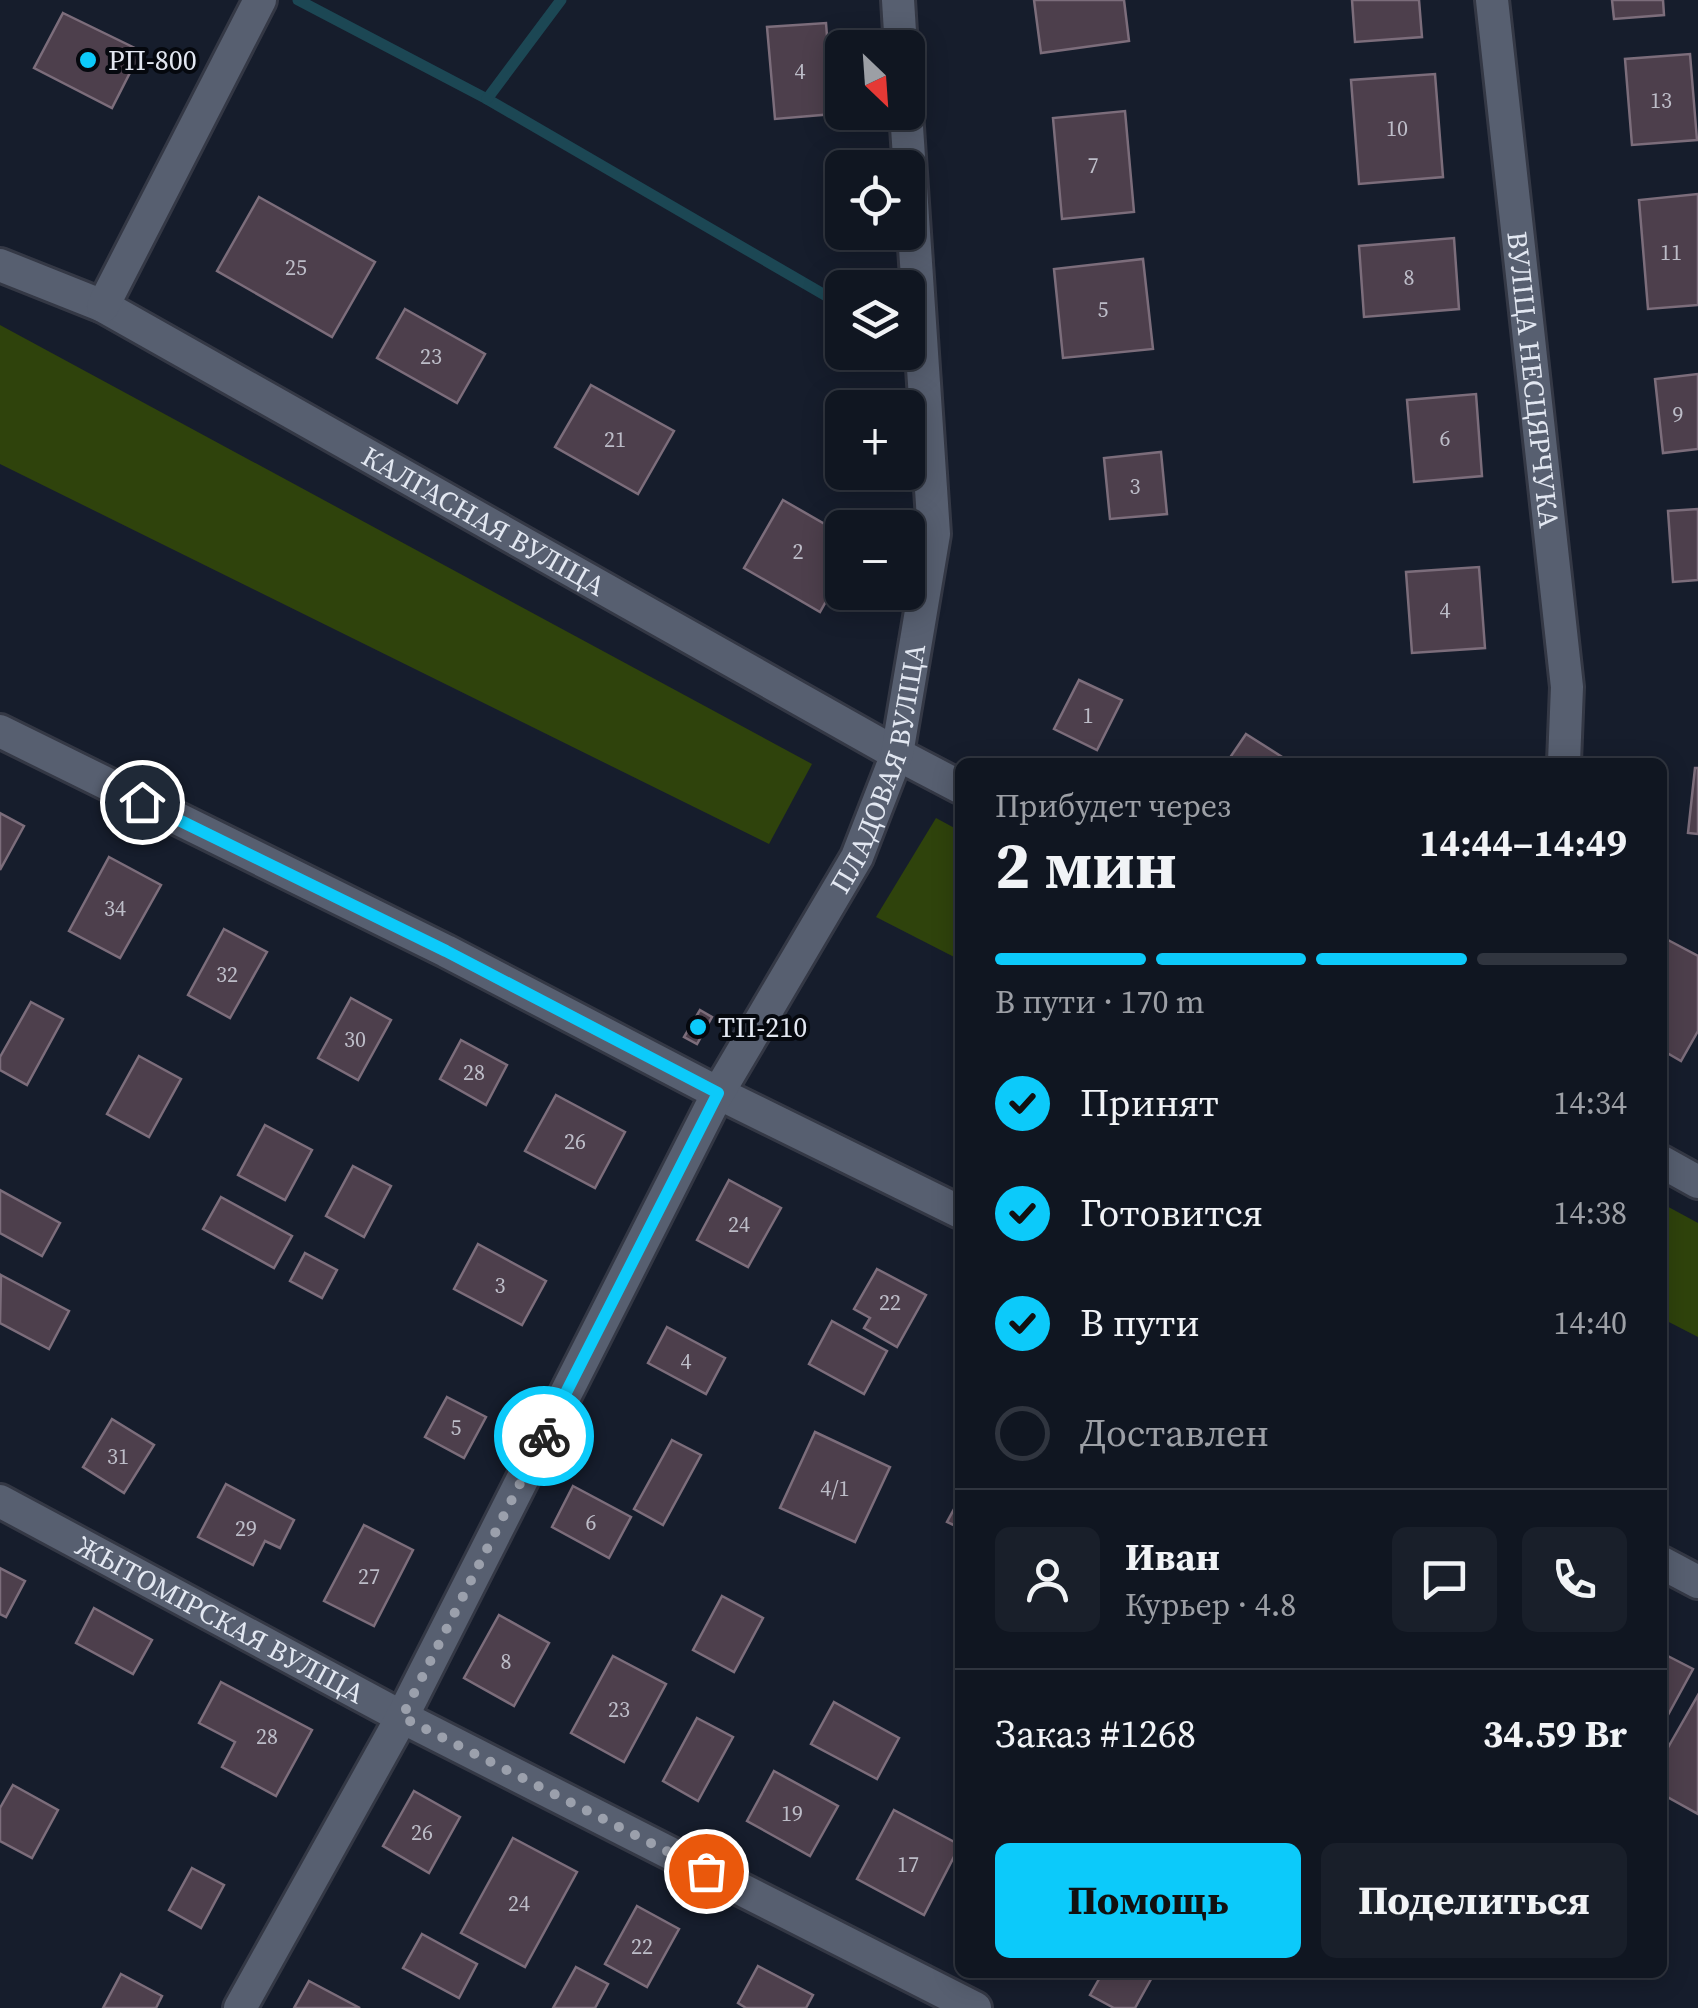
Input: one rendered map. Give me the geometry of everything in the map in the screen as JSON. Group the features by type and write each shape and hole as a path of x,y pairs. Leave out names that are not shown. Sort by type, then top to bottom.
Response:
{"street":[{"path":"103,306 260,0"},
{"path":"898,0 900,30"},
{"name":"ВУЛІЦА НЕСЦЯРЧУКА","path":"1492,0 1567,687 1564,758"},
{"name":"ПЛАДОВАЯ ВУЛІЦА","path":"240,2008 402,1717 718,1093 856,856 897,754 934,534 907,130"},
{"name":"КАЛГАСНАЯ ВУЛІЦА","path":"0,265 103,306 955,785"},
{"path":"0,732 428,942 718,1093 955,1210"},
{"path":"1667,1165 1698,1182"},
{"name":"ЖЫТОМІРСКАЯ ВУЛІЦА","path":"0,1501 402,1717 975,2008"},
{"path":"1667,1566 1698,1582"}],"green space":[{"path":"0,325 812,764 769,844 0,464"},
{"path":"936,818 955,828 955,957 876,917"},
{"path":"1667,1206 1698,1223 1698,1337 1667,1321"}],"building":[{"path":"1034,0 1124,0 1129,41 1041,53"},
{"path":"1352,0 1419,0 1422,37 1355,42"},
{"path":"1612,0 1663,0 1664,15 1614,19"},
{"name":"РП-800","path":"63,13 141,51 112,108 34,68"},
{"path":"826,23 825,115 775,119 767,27"},
{"path":"1690,54 1697,140 1632,145 1625,59"},
{"path":"1435,74 1443,177 1359,184 1351,80"},
{"path":"1125,111 1134,212 1062,219 1053,118"},
{"path":"1698,194 1698,305 1648,309 1639,200"},
{"path":"259,197 375,262 332,337 217,271"},
{"path":"1454,238 1459,309 1364,317 1359,246"},
{"path":"1143,259 1153,349 1063,358 1054,269"},
{"path":"405,309 485,354 457,403 377,358"},
{"path":"1698,374 1698,449 1663,453 1655,379"},
{"path":"591,385 674,431 638,494 555,447"},
{"path":"1476,394 1482,476 1414,482 1407,400"},
{"path":"1161,452 1167,514 1110,519 1104,458"},
{"path":"783,500 825,524 825,603 820,612 744,568"},
{"path":"1698,509 1698,580 1673,582 1668,511"},
{"path":"1479,567 1485,648 1412,653 1406,572"},
{"path":"1079,680 1122,700 1097,750 1054,729"},
{"path":"1246,734 1284,758 1230,758"},
{"path":"1698,768 1698,834 1688,833"},
{"path":"0,813 24,826 0,870"},
{"path":"109,857 161,885 120,958 69,931"},
{"path":"224,929 267,952 230,1018 188,995"},
{"path":"1667,942 1698,956 1698,1031 1681,1061 1667,1053"},
{"path":"351,998 391,1020 358,1080 318,1058"},
{"path":"31,1002 63,1019 27,1085 0,1070 0,1057"},
{"name":"ТП-210","path":"700,1010 712,1017 697,1044 684,1037"},
{"path":"461,1040 507,1065 486,1105 440,1079"},
{"path":"139,1056 181,1079 149,1137 107,1114"},
{"path":"556,1095 625,1132 595,1188 525,1151"},
{"path":"265,1125 312,1150 285,1200 238,1175"},
{"path":"353,1166 391,1186 364,1237 326,1216"},
{"path":"729,1180 781,1208 748,1267 697,1240"},
{"path":"0,1190 60,1223 42,1256 0,1233"},
{"path":"221,1197 292,1236 274,1268 203,1229"},
{"path":"478,1244 546,1281 522,1325 454,1289"},
{"path":"305,1253 337,1270 322,1298 290,1281"},
{"path":"877,1269 926,1295 897,1347 864,1328 870,1318 854,1309"},
{"path":"1,1275 69,1311 49,1349 0,1323"},
{"path":"832,1321 887,1351 864,1394 809,1364"},
{"path":"667,1327 725,1358 706,1394 648,1363"},
{"path":"447,1397 486,1417 464,1458 425,1437"},
{"path":"112,1419 154,1445 124,1493 83,1467"},
{"path":"815,1432 890,1467 855,1542 780,1508"},
{"path":"672,1440 701,1455 663,1525 634,1509"},
{"path":"226,1484 294,1520 280,1548 265,1541 253,1565 198,1537"},
{"path":"573,1486 631,1517 609,1558 552,1527"},
{"path":"955,1507 955,1526 947,1522"},
{"path":"364,1525 413,1550 374,1626 324,1601"},
{"path":"0,1568 25,1581 6,1617 0,1614"},
{"path":"722,1596 763,1618 734,1672 693,1650"},
{"path":"94,1608 152,1640 133,1674 76,1643"},
{"path":"499,1615 549,1643 514,1706 464,1678"},
{"path":"613,1656 666,1684 624,1762 571,1733"},
{"path":"1667,1656 1693,1669 1667,1717"},
{"path":"221,1682 312,1730 276,1796 222,1767 235,1742 199,1723"},
{"path":"1698,1695 1698,1814 1667,1797 1667,1749"},
{"path":"834,1702 899,1738 877,1779 811,1744"},
{"path":"697,1718 733,1737 698,1801 663,1781"},
{"path":"774,1771 838,1806 810,1856 747,1821"},
{"path":"13,1785 58,1810 32,1858 0,1841 0,1808"},
{"path":"414,1791 460,1817 429,1873 383,1846"},
{"path":"894,1810 955,1842 955,1855 924,1915 857,1879"},
{"path":"513,1838 577,1872 525,1967 461,1933"},
{"path":"192,1868 224,1885 201,1928 169,1910"},
{"path":"637,1906 679,1929 647,1987 605,1964"},
{"path":"422,1934 477,1964 459,1998 403,1968"},
{"path":"758,1966 813,1995 806,2008 746,2008 738,2003"},
{"path":"576,1967 608,1984 595,2008 553,2008"},
{"path":"121,1974 162,1996 156,2008 103,2008"},
{"path":"1100,1978 1152,1978 1135,2008 1114,2008 1090,1995"},
{"path":"309,1981 360,2008 294,2008"}],"waterway":[{"path":"298,0 487,99 825,295"},
{"path":"487,99 561,0"}],"way so far":[{"path":"544,1436 402,1717 706,1871"}],"place":[{"name":"РП-800","path":"88,60"},
{"name":"ТП-210","path":"698,1027"}],"route":[{"path":"142,802 446,951 718,1093 544,1436"}]}
